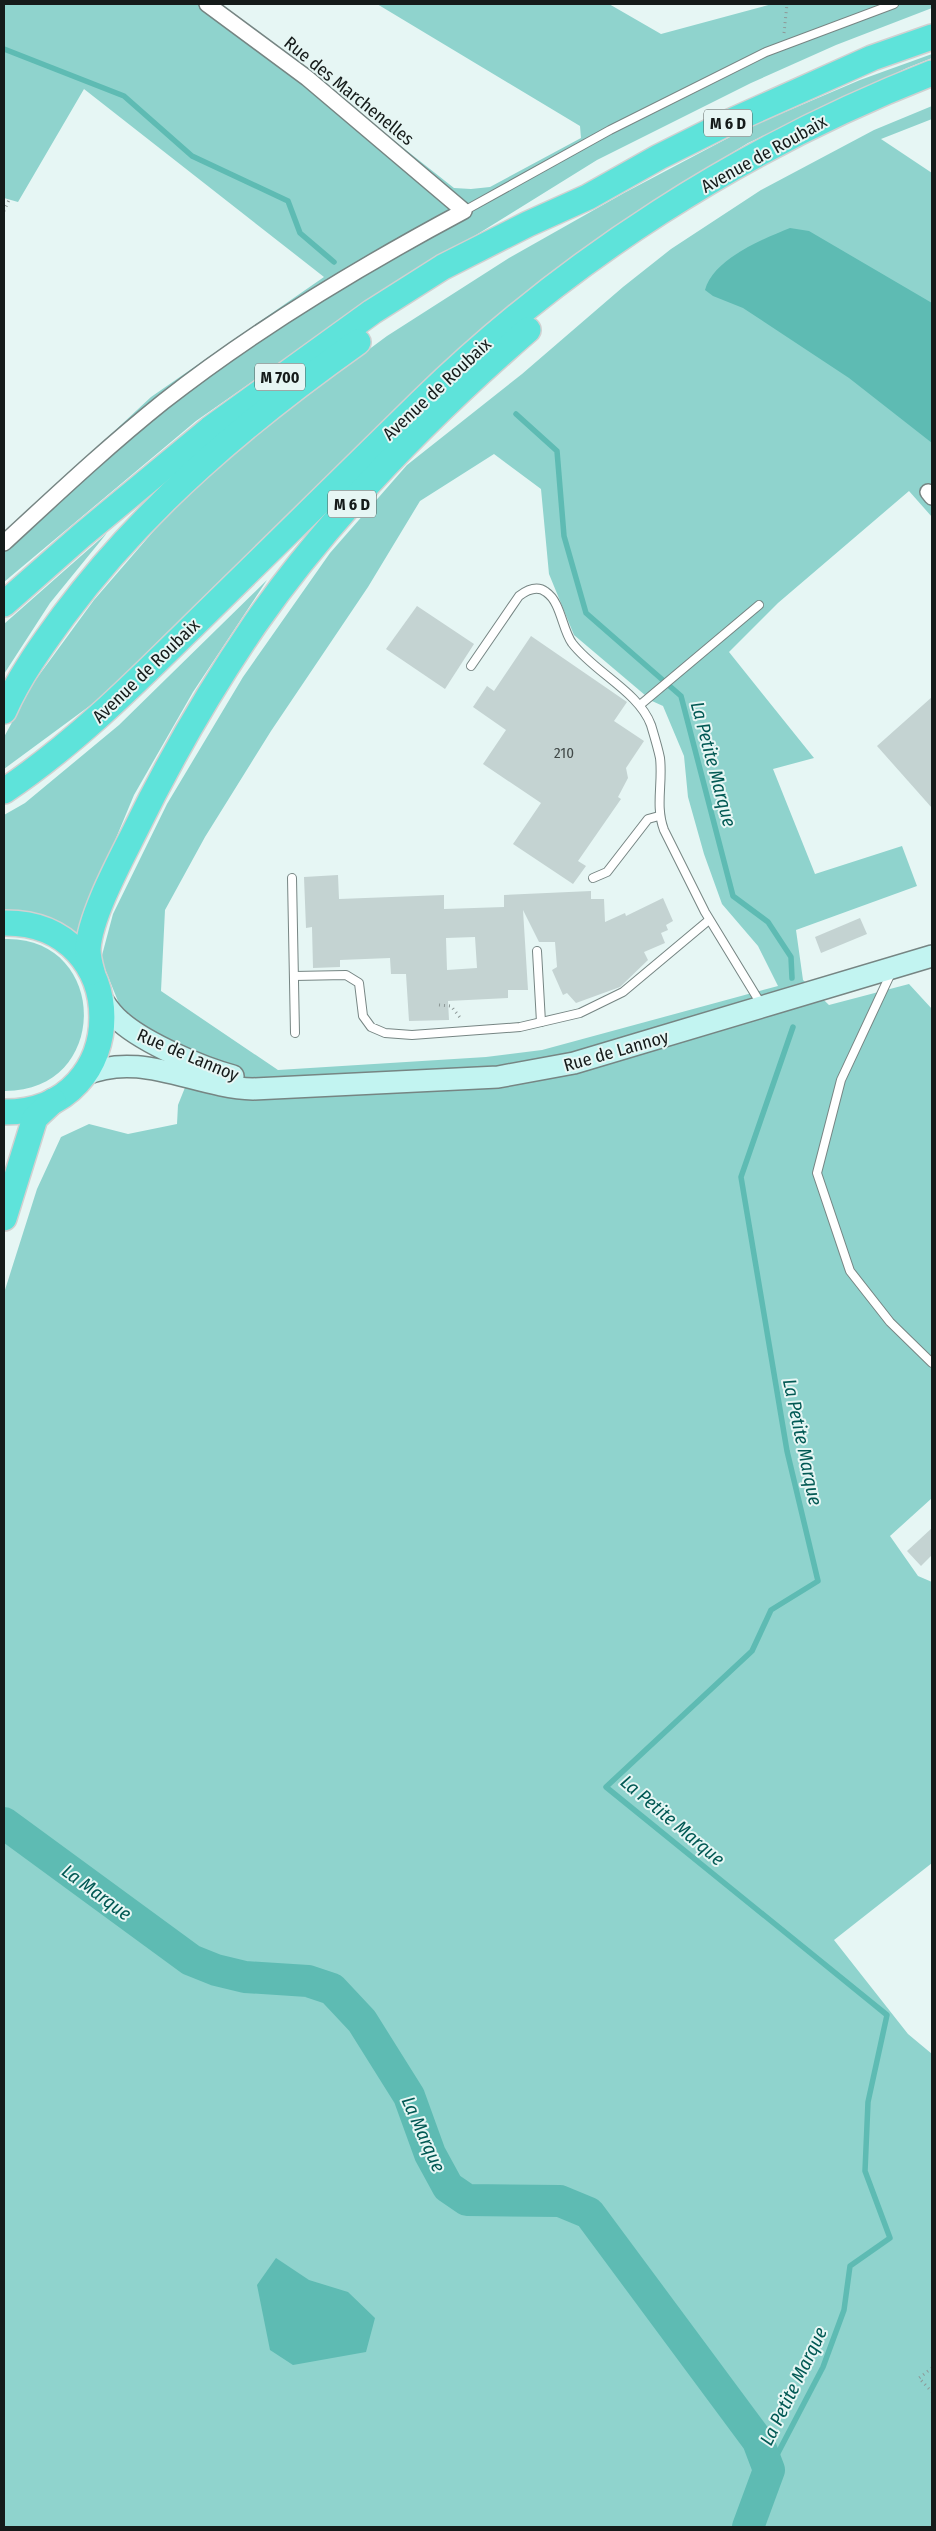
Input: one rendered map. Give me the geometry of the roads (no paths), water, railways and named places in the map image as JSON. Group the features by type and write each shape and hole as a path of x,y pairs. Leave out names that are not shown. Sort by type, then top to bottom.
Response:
{"highway":[{"name":"M 6 D","path":"4,711 47,638 101,567 132,533 203,464 268,410 388,321 455,276 658,158 734,120 872,58 932,37"},
{"name":"Avenue de Roubaix","path":"7,789 52,756 145,674 423,400 527,308 583,265 641,225 727,171 861,102 932,73"},
{"name":"M 6 D","path":"92,972 88,949 92,930 125,851 166,771 238,649 318,543 415,436 511,344 576,290 765,151"},
{"name":"M 700","path":"4,604 210,428 310,356 443,267 528,224 588,197"},
{"path":"4,923 28,925 54,934 75,951 92,972 101,998 103,1011 101,1038 97,1052 84,1075 35,1118 4,1218"},
{"path":"4,1112 30,1110 53,1101"}],"main road":[{"name":"Rue de Lannoy","path":"84,1075 112,1066 126,1065 237,1088 459,1080 530,1073 574,1063 763,1008 932,956"},
{"name":"Rue de Lannoy","path":"101,998 110,1012 132,1030 176,1053 224,1074 270,1085 289,1087"}],"street":[{"name":"Rue des Marchenelles","path":"207,4 307,78 464,211"},
{"path":"4,543 119,439 222,358 350,274 464,211"}],"lane":[{"path":"464,211 619,125 783,44 894,4"},
{"path":"472,666 519,596 527,590 537,589 546,592 553,600 571,642 591,664 640,705 651,726 660,758 658,816 709,920 763,1008"},
{"path":"640,705 759,605"},
{"path":"594,878 607,872 648,819 658,816"},
{"path":"292,878 295,1033"},
{"path":"294,976 346,975 359,983 363,1016 372,1027 385,1033 412,1035 520,1027 580,1013 623,992 709,920"},
{"path":"538,951 541,1022"},
{"path":"893,969 841,1080 817,1173 850,1271 890,1322 932,1363"}],"waterway":[{"name":"La Petite Marque","path":"4,49 124,96 192,156 288,201 300,233 334,262"},
{"name":"La Petite Marque","path":"516,414 557,451 564,536 586,613 681,696 733,896 768,922 791,957 792,978"},
{"name":"La Petite Marque","path":"769,2470 823,2367 844,2310 850,2266 890,2238 865,2171 868,2102 887,2015 606,1787 752,1651 771,1610 818,1581 787,1451 741,1177 793,1027"},
{"name":"La Marque","path":"4,1823 191,1960 216,1970 245,1977 308,1981 332,1989 362,2021 409,2096 430,2154 448,2187 467,2200 560,2201 589,2213 758,2441 769,2470 748,2527"}]}
